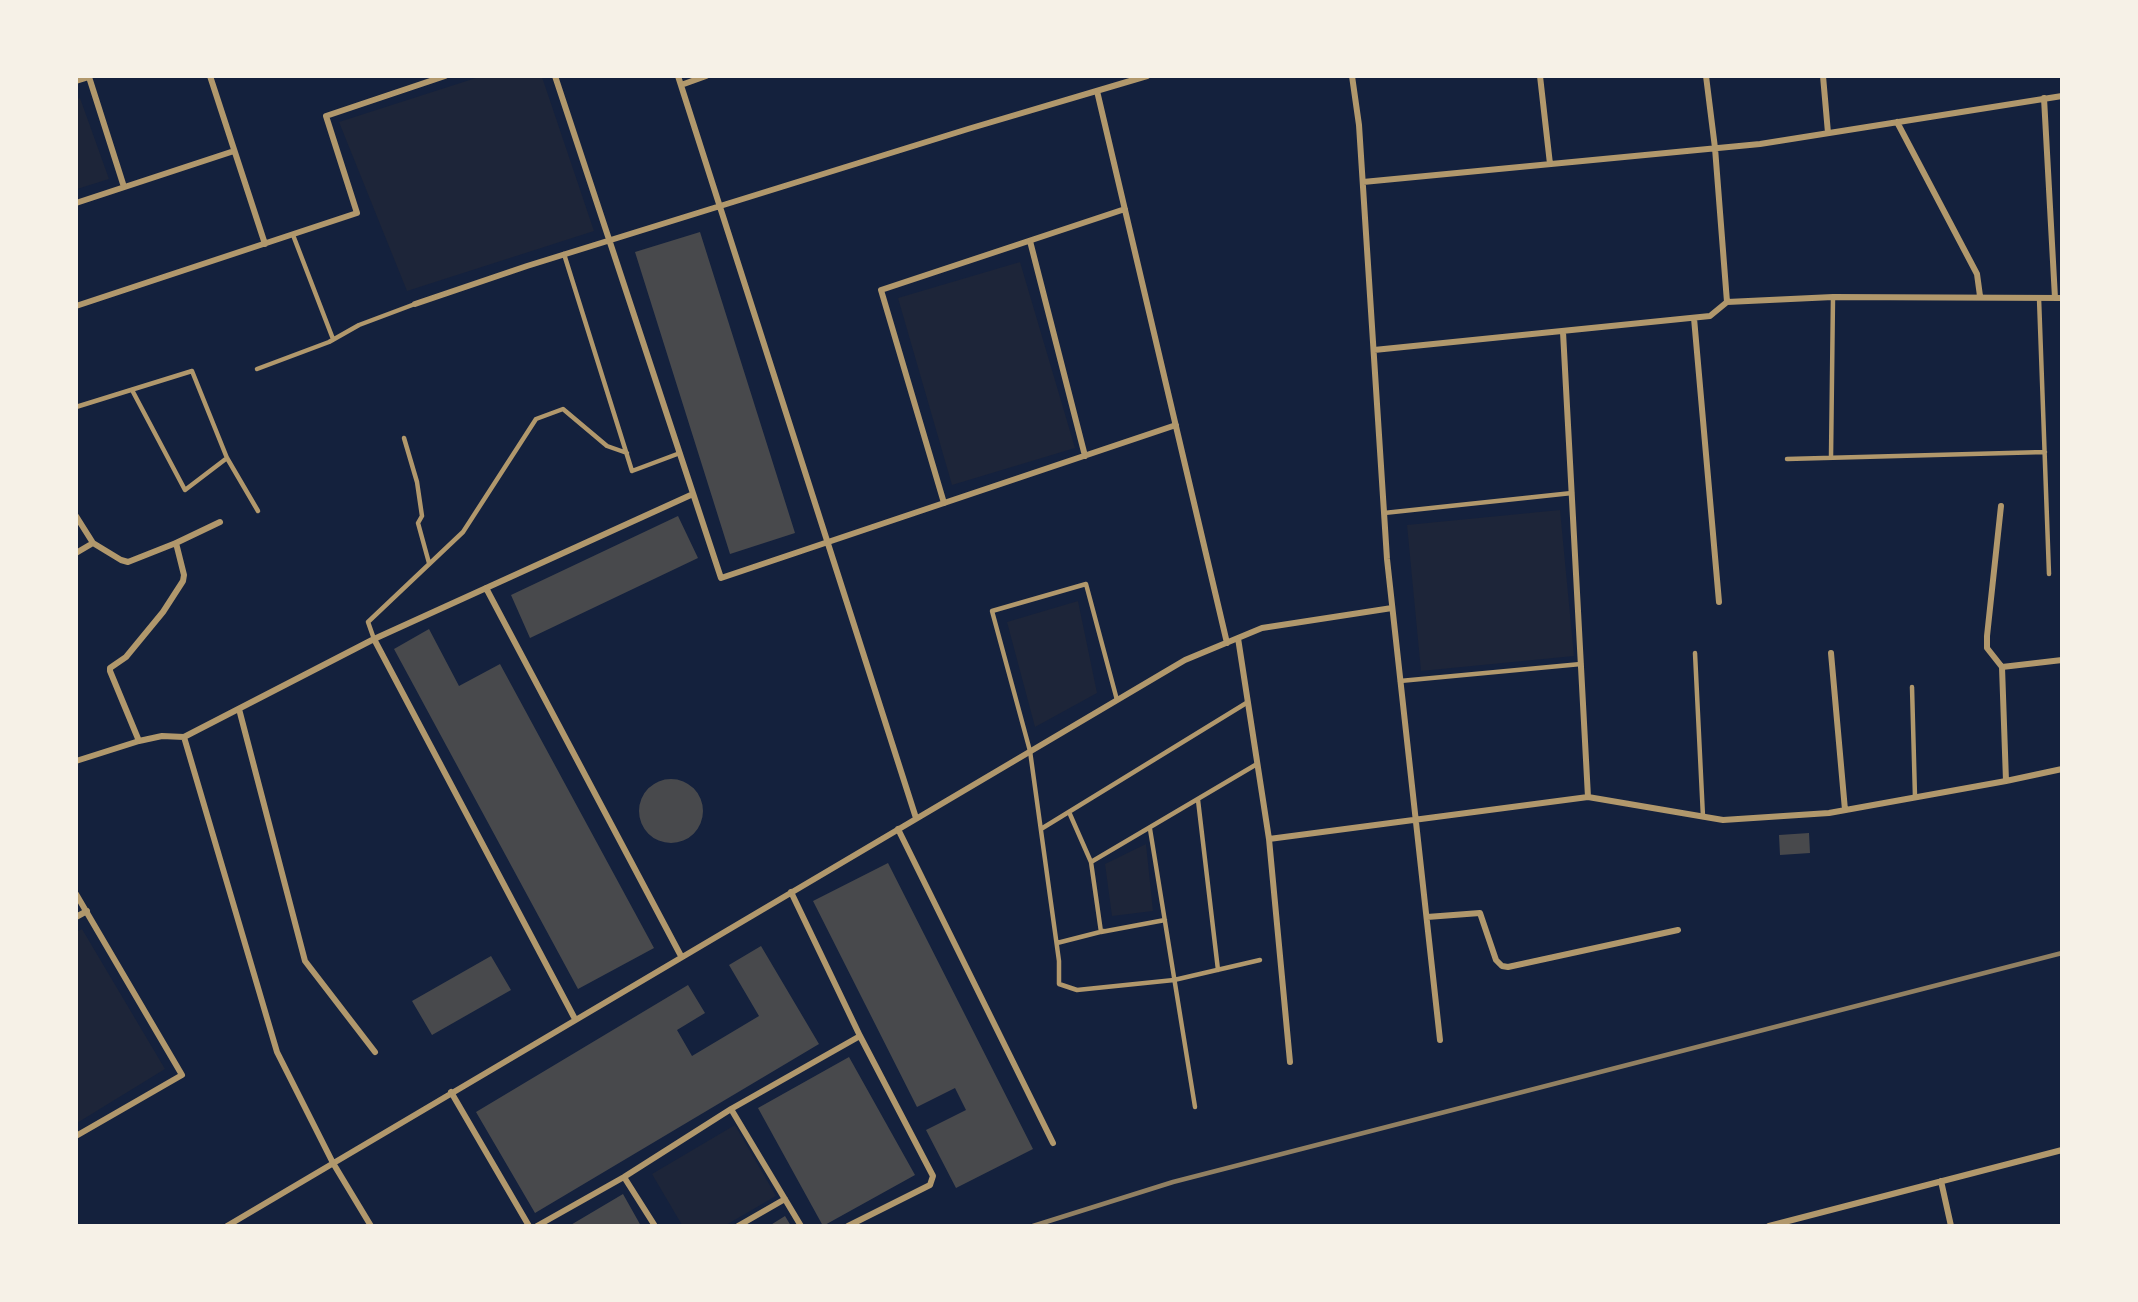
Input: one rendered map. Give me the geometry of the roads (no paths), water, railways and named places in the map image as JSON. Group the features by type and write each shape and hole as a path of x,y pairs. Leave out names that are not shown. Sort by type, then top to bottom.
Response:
{"street":[{"path":"210,76 265,244"},
{"path":"76,306 357,213 326,116 445,76"},
{"path":"555,76 721,578 1176,425"},
{"path":"678,76 916,818"},
{"path":"681,85 706,76"},
{"path":"415,304 609,240 1148,76"},
{"path":"1352,76 1359,125 1392,608 1440,1040"},
{"path":"1540,76 1550,164"},
{"path":"1706,76 1715,148 1727,302"},
{"path":"1822,76 1828,133"},
{"path":"76,81 89,77 124,187"},
{"path":"1097,91 1227,643"},
{"path":"1363,182 1760,144 2061,96"},
{"path":"1374,350 1710,316 1727,302 1833,297 2058,298 2044,99"},
{"path":"1897,122 1977,274 1980,296"},
{"path":"76,203 234,151"},
{"path":"944,503 881,290 1125,209"},
{"path":"1030,241 1085,456"},
{"path":"1694,318 1719,602"},
{"path":"1563,332 1588,798"},
{"path":"76,761 139,741 162,736 184,737 374,639 693,494"},
{"path":"2001,506 1986,636 1987,648 2002,667 2006,781"},
{"path":"76,516 93,543 121,560 128,561 176,543 220,522"},
{"path":"76,553 93,543"},
{"path":"139,741 110,668 126,657 163,612 183,580 184,574 176,543"},
{"path":"486,588 681,956"},
{"path":"227,1226 1185,660 1262,628 1392,608"},
{"path":"1238,638 1269,839 1290,1062"},
{"path":"374,639 575,1019"},
{"path":"1831,653 1845,810"},
{"path":"2002,667 2061,660"},
{"path":"238,709 305,961 375,1052"},
{"path":"184,737 277,1052 333,1162 371,1226"},
{"path":"1269,839 1588,798 1724,820 1845,810 2061,770"},
{"path":"898,829 1053,1143"},
{"path":"791,892 860,1036 933,1176 930,1185 848,1226"},
{"path":"76,894 182,1075 76,1136"},
{"path":"76,917 87,911"},
{"path":"1427,917 1480,913 1496,960 1502,966 1508,967 1678,930"},
{"path":"537,1226 624,1177 731,1109 860,1036"},
{"path":"451,1092 529,1226"},
{"path":"731,1109 801,1226"},
{"path":"1769,1226 2061,1150"},
{"path":"624,1177 655,1226"},
{"path":"1941,1181 1951,1226"},
{"path":"738,1226 785,1199"}],"lane":[{"path":"293,235 333,339"},
{"path":"564,254 632,471 680,453"},
{"path":"1831,458 1833,297"},
{"path":"2039,298 2049,574"},
{"path":"257,369 333,339 359,324 415,304"},
{"path":"76,407 192,371 227,458 258,511"},
{"path":"132,390 185,490 227,458"},
{"path":"374,639 368,622 463,532 536,419 563,409 607,446 627,453"},
{"path":"404,438 417,482 422,516 418,523 429,563"},
{"path":"1787,459 2046,452"},
{"path":"1384,513 1572,493"},
{"path":"1117,700 1086,584 992,611 1030,751 1057,943 1059,984 1077,990 1174,980 1260,960"},
{"path":"1695,653 1703,817"},
{"path":"1401,681 1581,664"},
{"path":"1911,687 1915,797"},
{"path":"1041,829 1248,702"},
{"path":"1091,862 1257,764"},
{"path":"1198,800 1218,970"},
{"path":"1069,812 1091,862 1101,932 1165,920"},
{"path":"1150,829 1195,1107"},
{"path":"1057,943 1109,930"}],"railway":[{"path":"1033,1226 1173,1182 2062,953"}]}
